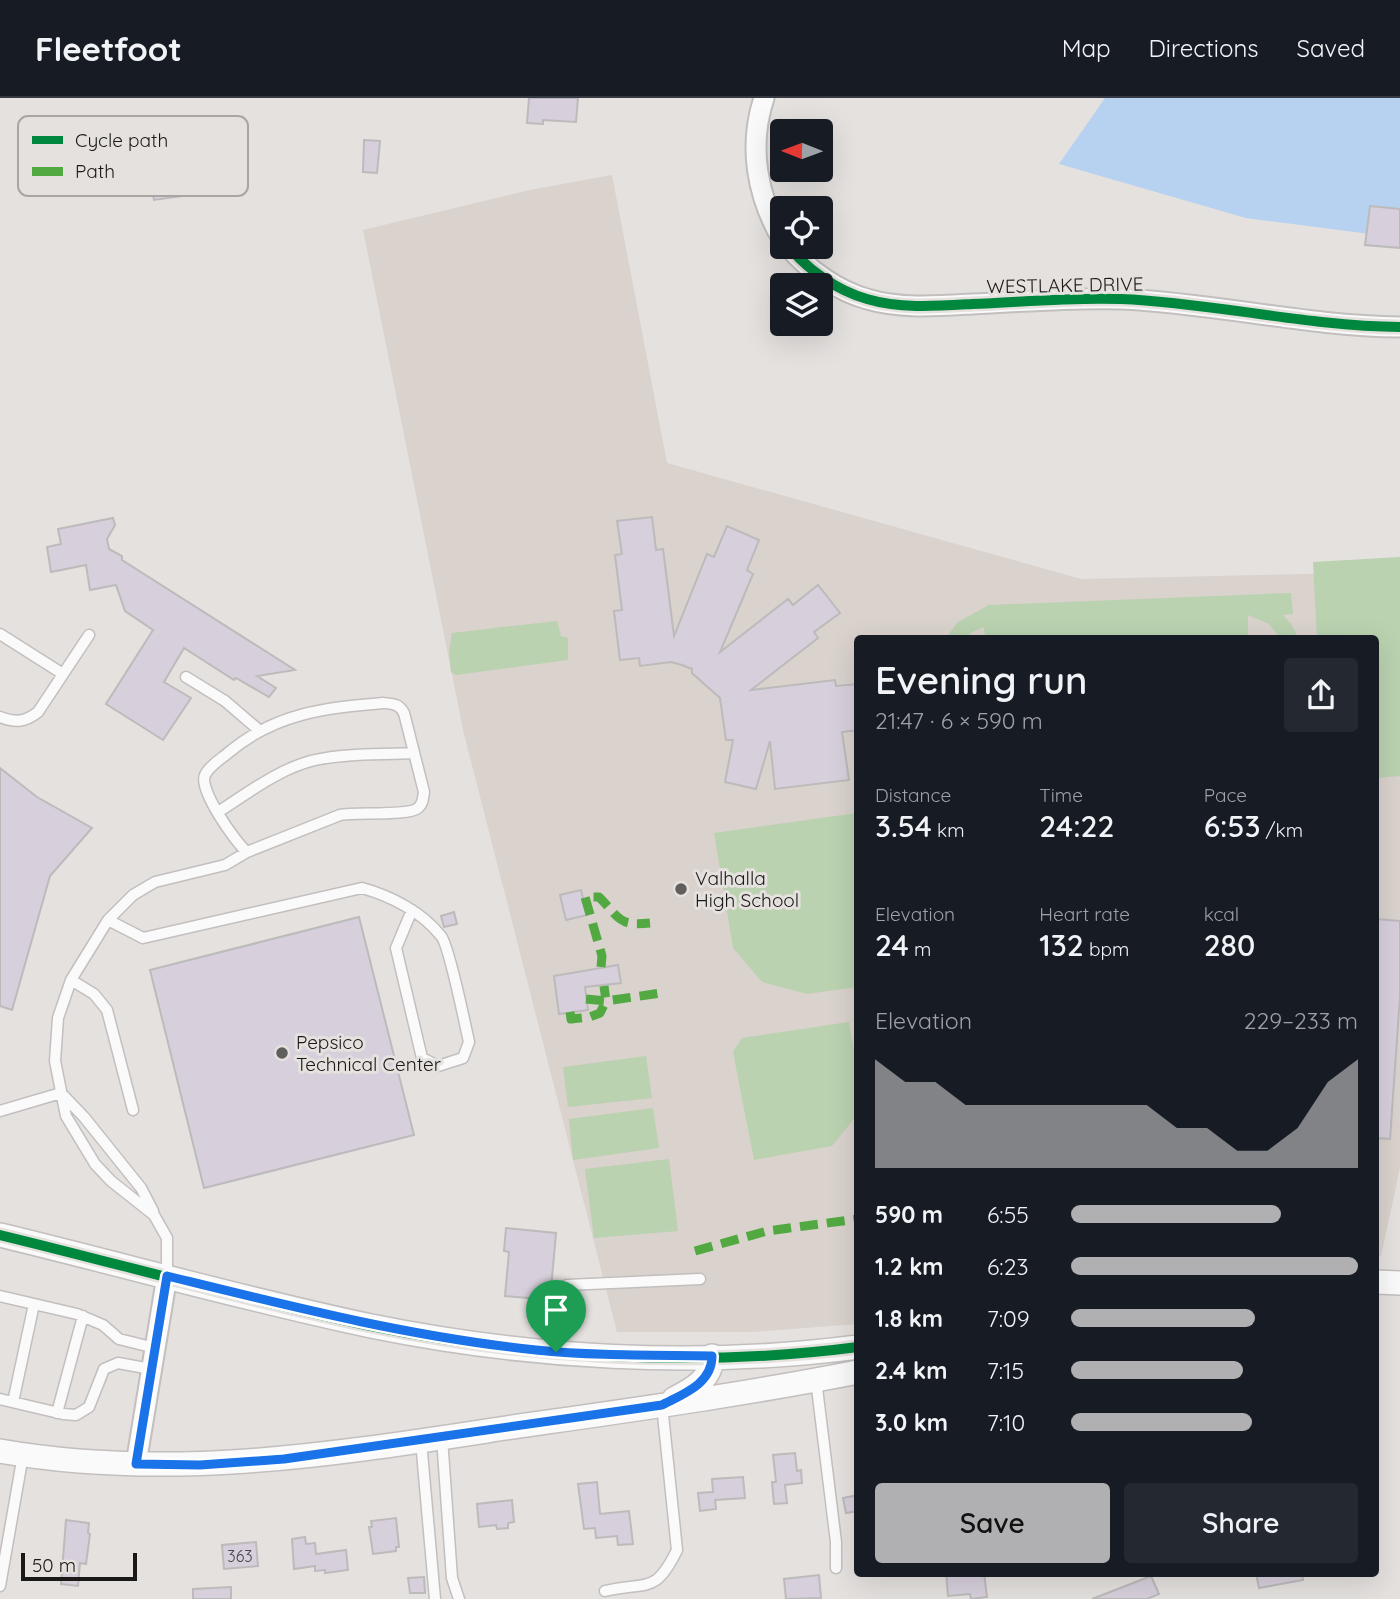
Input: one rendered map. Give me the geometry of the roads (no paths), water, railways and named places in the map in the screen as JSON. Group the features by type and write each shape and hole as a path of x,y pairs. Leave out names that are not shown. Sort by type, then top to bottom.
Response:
{"street":[{"path":"764,98 757,122 755,144 757,170 770,218"},
{"name":"WESTLAKE DRIVE","path":"802,259 814,271 848,292 867,300 889,304 943,306 1064,299 1122,299 1342,324 1400,327"},
{"path":"0,1235 372,1326 470,1342 556,1352 612,1355 712,1356 854,1347"},
{"path":"136,1464 167,1276"},
{"path":"1379,1282 1400,1283"},
{"path":"662,1405 687,1392 708,1375 712,1367 712,1356"},
{"path":"0,1451 136,1464 254,1462 662,1405 854,1373"}],"lane":[{"path":"0,634 63,674"},
{"path":"0,717 13,722 27,720 38,712 89,635"},
{"path":"186,677 225,701 260,731"},
{"path":"154,1214 111,1181 94,1164 66,1116 55,1062 58,1018 71,980 108,920 133,895 155,882 225,865 247,852 340,816 409,812 418,809 424,792 404,713 400,707 395,704 327,708 276,722 242,741 204,775 204,787 237,844 247,852"},
{"path":"218,812 277,775 313,761 414,753"},
{"path":"108,920 143,938 362,888 380,893 412,910 443,937 469,1042 463,1058 438,1066 422,1058 396,948 412,910"},
{"path":"71,980 94,994 107,1010 132,1110"},
{"path":"0,1111 61,1093"},
{"path":"61,1093 84,1117 141,1188 167,1238 167,1276"},
{"path":"556,1352 558,1306 561,1293 567,1285 700,1279"},
{"path":"0,1296 83,1316 103,1325 119,1339 155,1348"},
{"path":"13,1402 34,1304"},
{"path":"57,1413 83,1316"},
{"path":"0,1399 76,1415 89,1407 100,1375 110,1365 118,1363 152,1369"},
{"path":"816,1379 836,1542 836,1568"},
{"path":"605,1591 653,1584 667,1570 677,1550 662,1405"},
{"path":"431,1439 435,1599"},
{"path":"431,1439 452,1578 459,1599"},
{"path":"0,1586 23,1455"}],"water":[{"path":"1105,98 1400,98 1400,238 1246,218 1059,164"}],"place":[{"name":"Valhalla High School","path":"681,889"},
{"name":"Pepsico Technical Center","path":"282,1053"}]}
